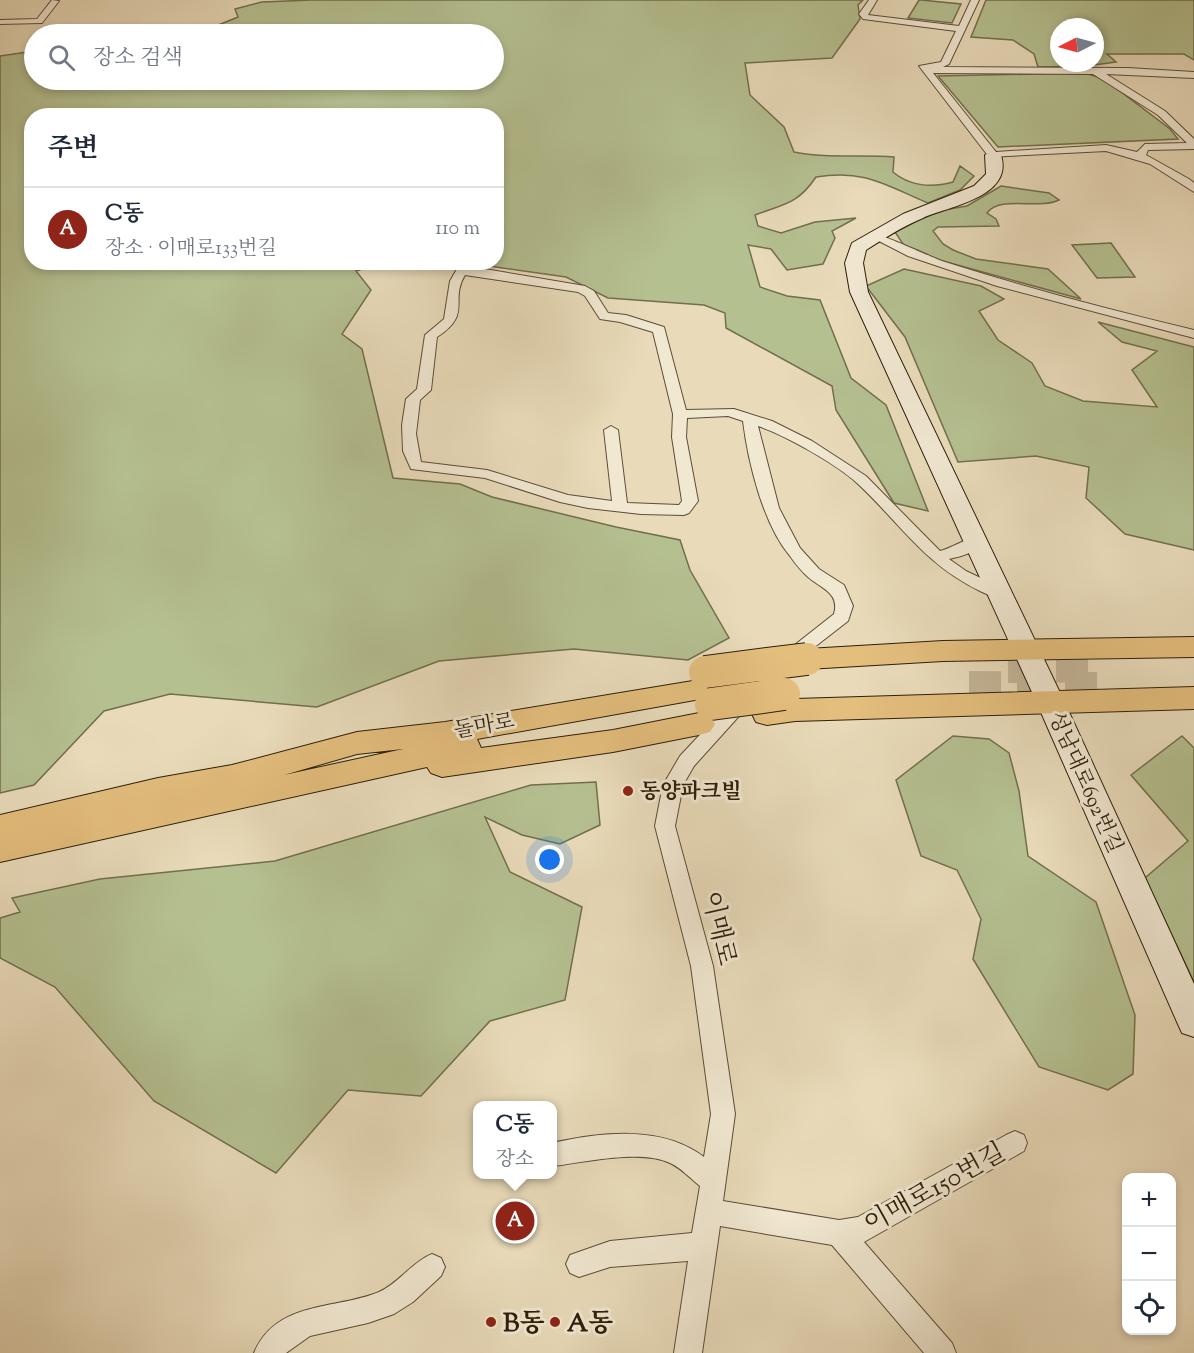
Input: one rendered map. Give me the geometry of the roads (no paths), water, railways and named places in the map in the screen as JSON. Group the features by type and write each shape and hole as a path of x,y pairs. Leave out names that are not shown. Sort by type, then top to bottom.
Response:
{"main road":[{"path":"0,849 323,779 498,758 613,741 710,696 1025,649 1194,647"},
{"path":"1194,666 1093,677 1194,685"},
{"name":"돌마로","path":"0,828 158,790 232,777 357,743 788,686 972,678"},
{"path":"788,686 795,710 1194,698"}],"street":[{"path":"873,0 863,14 866,17 962,29"},
{"path":"924,68 945,64 975,0"},
{"path":"0,22 39,21 54,1"},
{"path":"924,68 1050,69"},
{"path":"877,236 929,209 953,203 988,183 994,174 993,154 924,68"},
{"path":"1104,71 1194,75"},
{"path":"1096,72 1129,92 1187,135 1194,145"},
{"path":"993,154 1194,145"},
{"path":"1139,157 1145,147"},
{"path":"1106,148 1139,157 1179,174 1194,189"},
{"path":"877,236 919,259 1014,288 1189,333 1194,323"},
{"name":"성남대로692번길","path":"877,236 858,248 854,263 859,292 1050,702 1194,1022"},
{"path":"473,271 581,289 590,294 604,316 622,318 659,330 680,414 679,437 690,501 684,510 620,507 565,499 487,474 416,466 411,459 410,431 413,399 424,390 431,335 445,328 452,319 454,284 461,272 473,271"},
{"path":"680,414 729,412 807,444 861,478 936,557 960,575 1000,594"},
{"name":"이매로","path":"688,1353 715,1182 723,1107 702,966 665,826 670,798 673,785 687,761 746,697 803,645 842,617 845,606 838,589 813,573 793,550 771,508 750,419"},
{"path":"611,430 620,507"},
{"path":"936,557 961,551 976,542"},
{"name":"이매로150번길","path":"710,1212 839,1233 861,1230 1015,1143"},
{"path":"557,1154 607,1147 645,1147 674,1152 715,1182"},
{"path":"839,1233 942,1353"},
{"path":"579,1264 610,1254 684,1249 705,1242"},
{"path":"268,1353 279,1338 311,1320 386,1304 432,1267"}],"tunnel":[{"path":"1008,667 1089,666"},
{"path":"969,687 1097,688"}],"place":[{"name":"동양파크빌","path":"628,791"},
{"name":"C동","path":"515,1221"},
{"name":"B동","path":"491,1322"},
{"name":"A동","path":"555,1322"}]}
